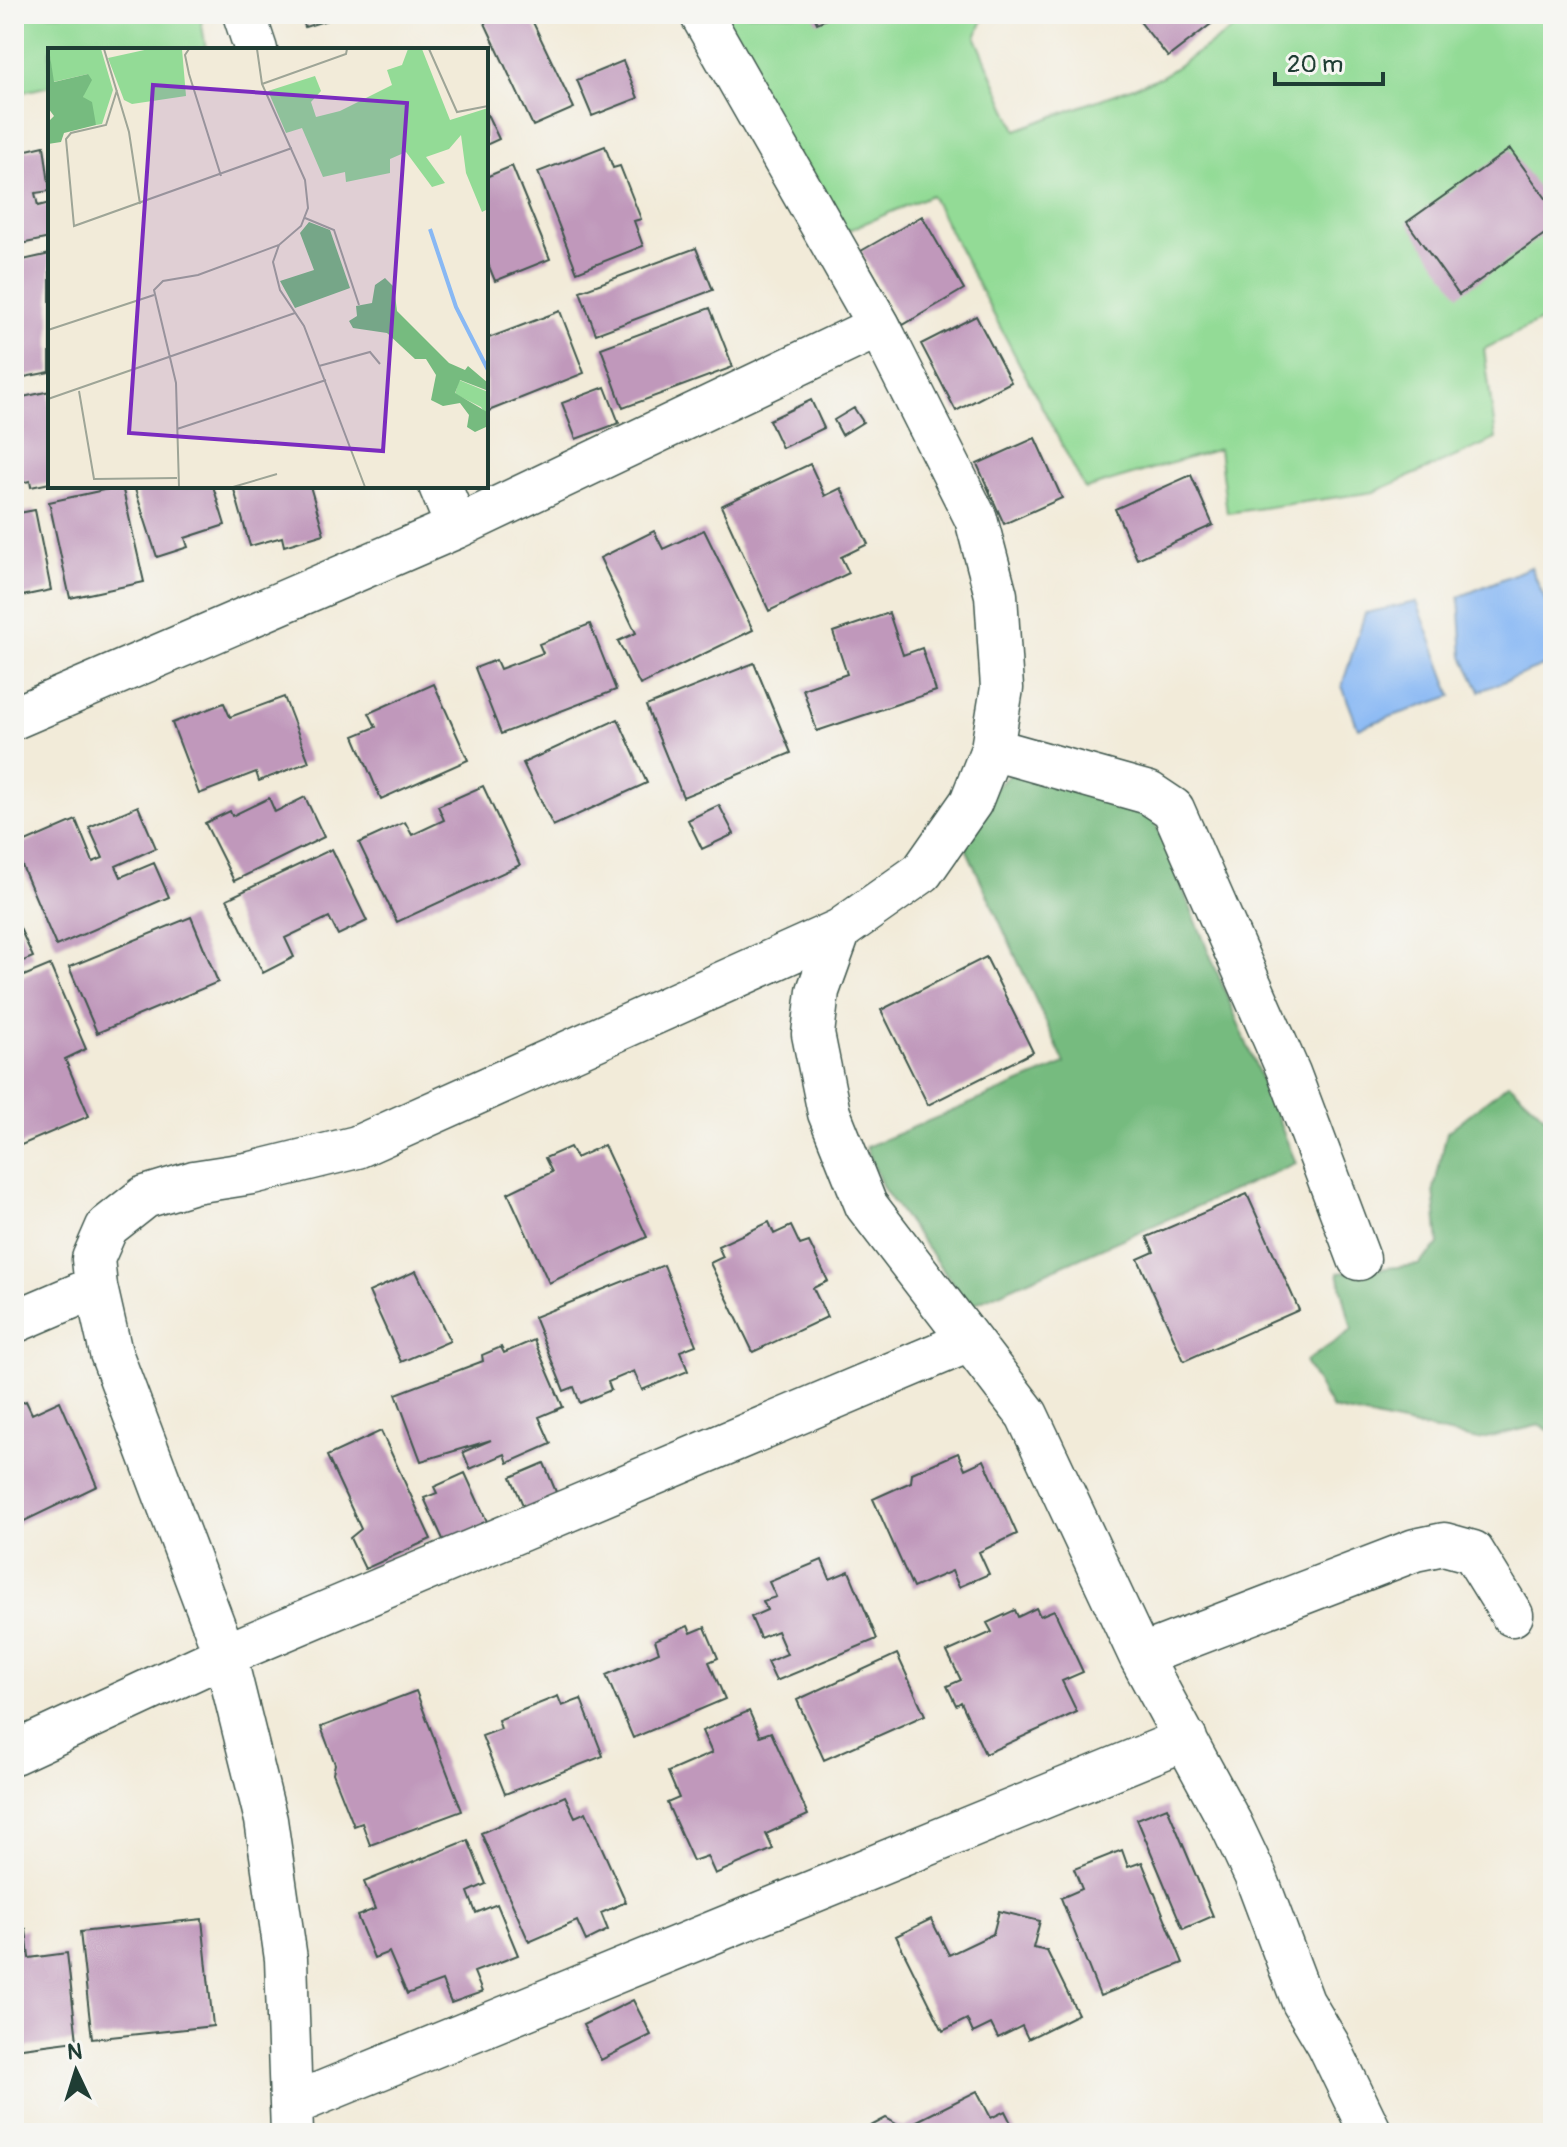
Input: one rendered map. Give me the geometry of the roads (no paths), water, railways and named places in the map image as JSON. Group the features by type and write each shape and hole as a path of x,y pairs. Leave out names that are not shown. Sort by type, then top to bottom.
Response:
{"street":[{"path":"244,14 255,48"},
{"path":"701,14 879,326 976,519 996,595 1002,688 992,749 971,802 922,872 840,930 357,1147 252,1173 194,1182 145,1197 107,1227 93,1259 111,1353 225,1655 266,1820 286,1959 291,2119 1186,1739"},
{"path":"14,718 457,527 879,326"},
{"path":"441,488 457,527"},
{"path":"992,749 1149,793 1173,809 1289,1073 1359,1259"},
{"path":"840,930 818,991 813,1034 829,1113 866,1205 1027,1415 1140,1656 1256,1877 1303,2002 1328,2044 1371,2133"},
{"path":"14,1322 96,1287"},
{"path":"14,1753 225,1655 969,1341"},
{"path":"1140,1656 1415,1550 1444,1544 1473,1552 1512,1615"}],"water":[{"path":"1531,567 1553,618 1553,662 1480,691 1463,657 1459,597"},
{"path":"1417,602 1452,696 1358,728 1342,686 1365,613"}]}
